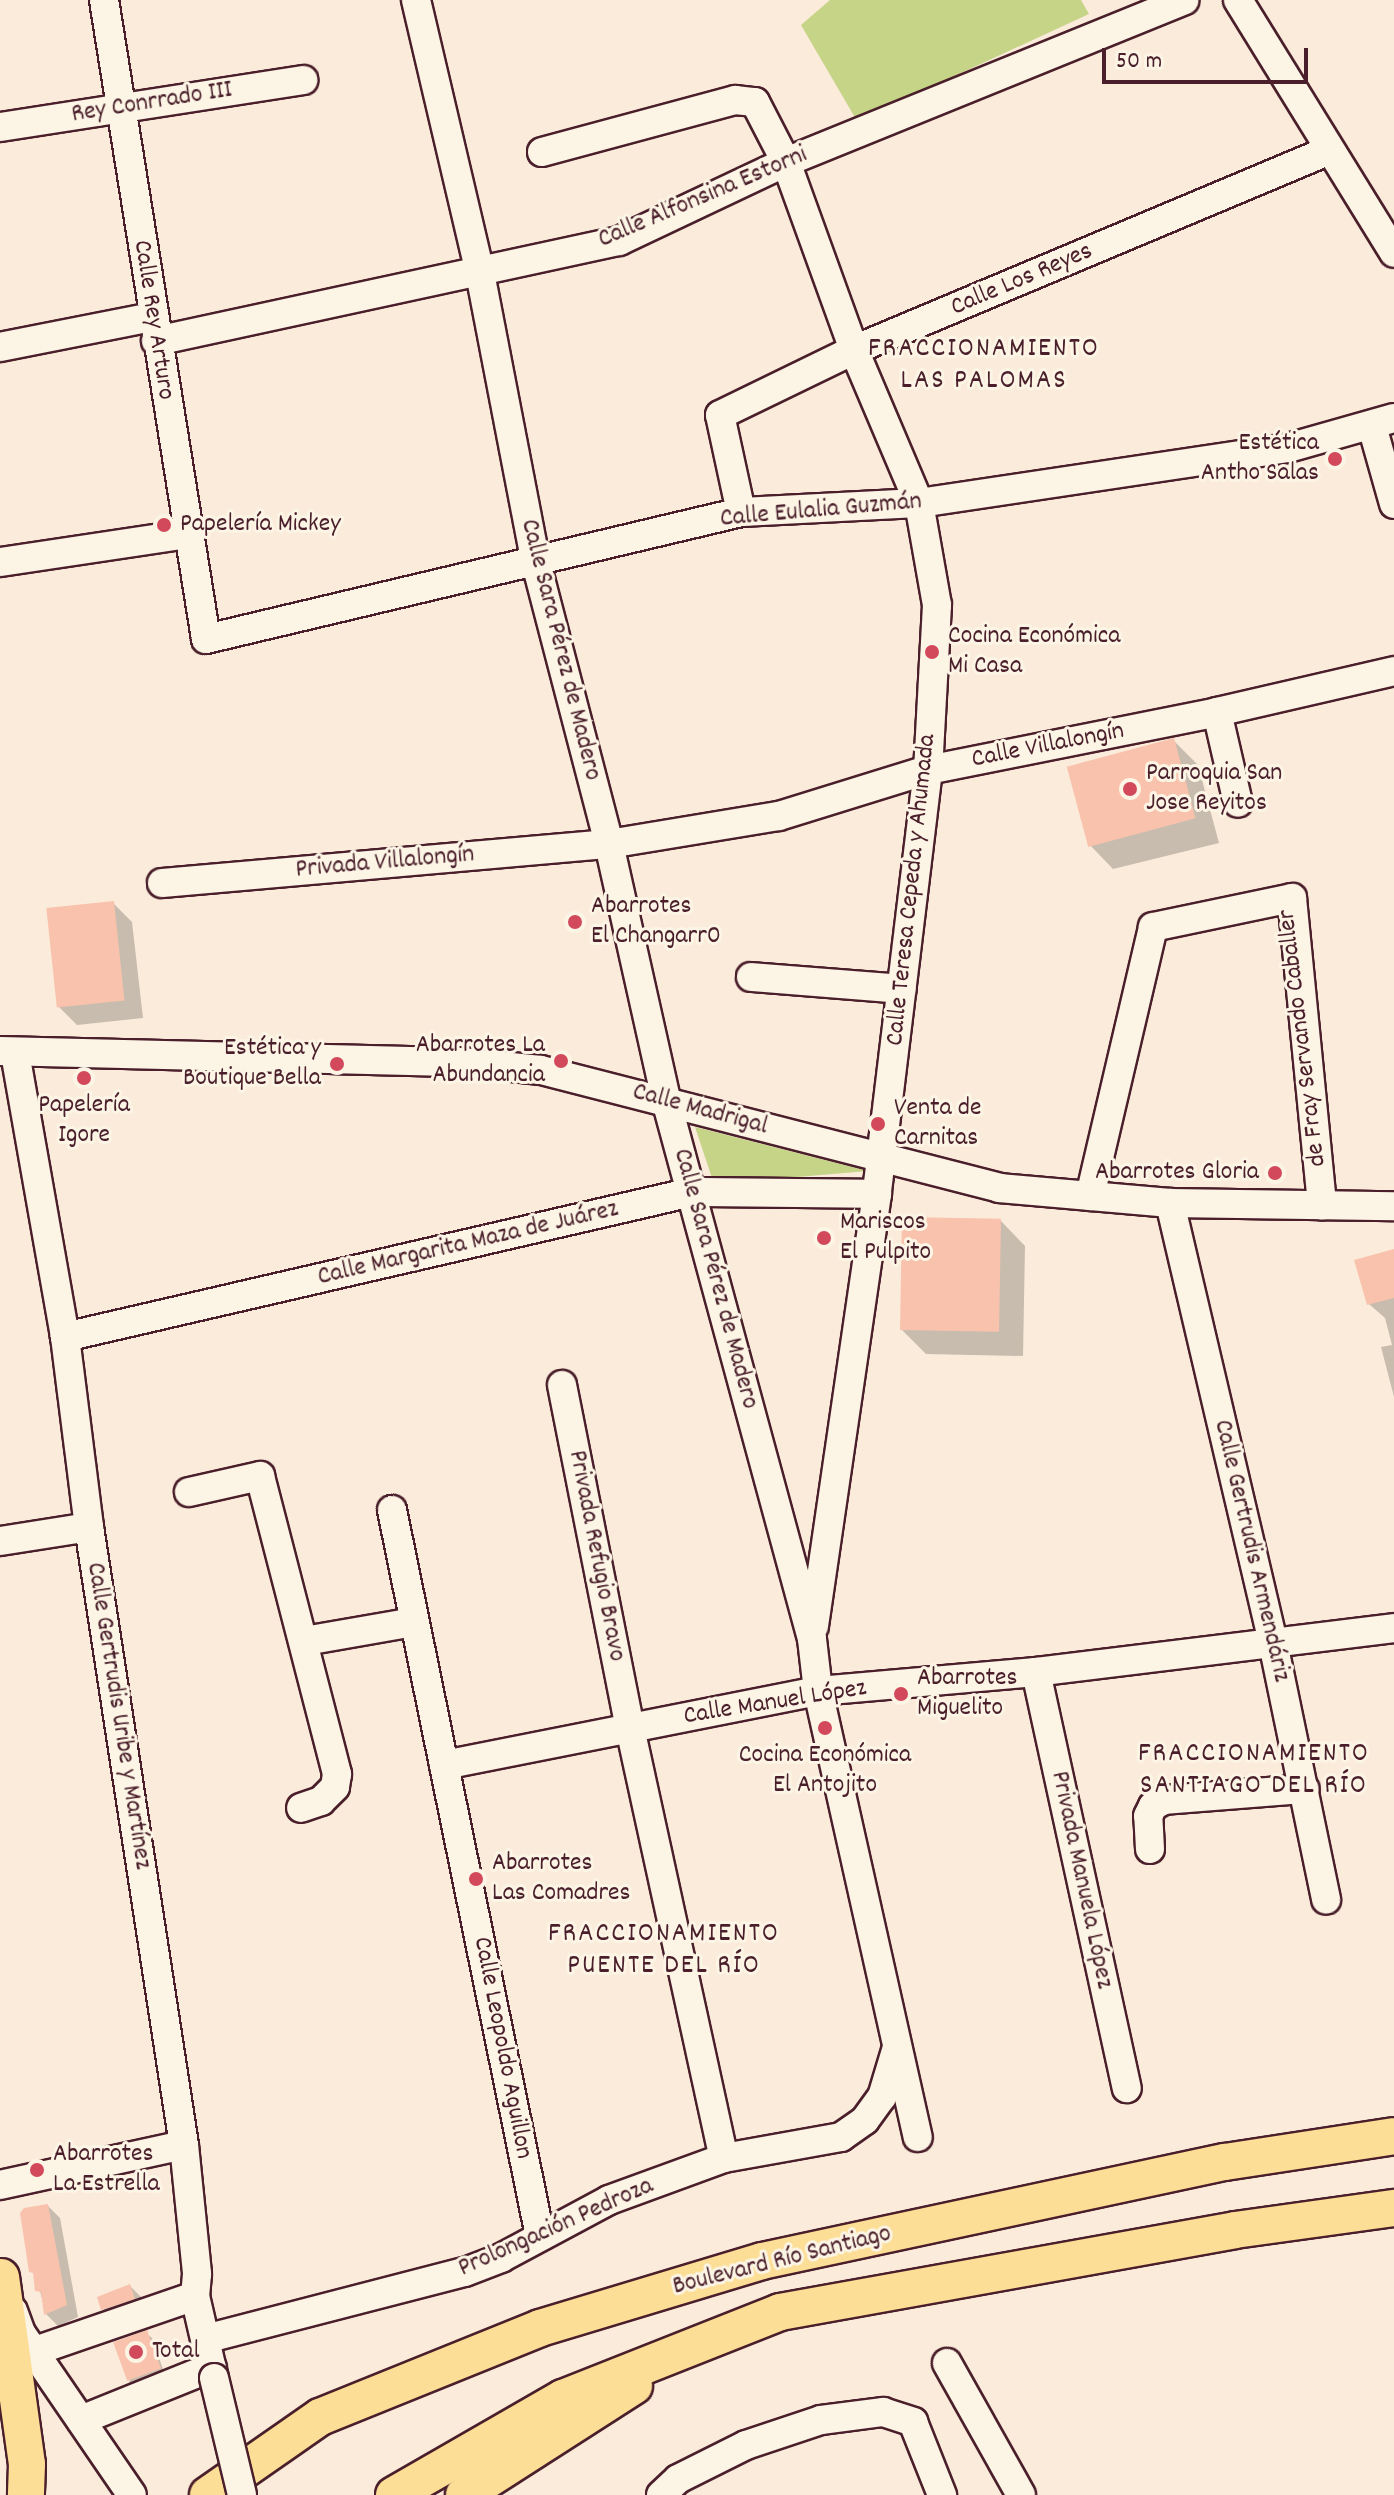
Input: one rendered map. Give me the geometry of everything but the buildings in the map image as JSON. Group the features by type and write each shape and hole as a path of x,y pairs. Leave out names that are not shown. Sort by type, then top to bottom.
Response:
{"main road":[{"name":"Boulevard Río Santiago","path":"208,2495 320,2417 540,2328 762,2261 1225,2162 1394,2136"},
{"name":"Boulevard Río Santiago","path":"394,2495 563,2398 780,2312 1235,2230 1394,2208"},
{"path":"0,2275 27,2464 26,2495"},
{"path":"464,2495 691,2348"}],"street":[{"name":"Calle Rey Arturo","path":"104,0 154,329 206,639"},
{"name":"Calle Sara Pérez de Madero","path":"416,0 480,273 536,563 609,844 666,1100 812,1639 818,1691 918,2137"},
{"name":"Calle Alfonsina Estorni","path":"0,347 154,329 480,273 619,241 786,162 1184,0"},
{"path":"1238,0 1394,253"},
{"name":"Rey Conrrado III","path":"0,127 303,80"},
{"name":"Calle Teresa Cepeda y Ahumada","path":"542,152 735,100 755,102 786,162 854,350 919,503 937,605 928,770 882,1157 812,1639"},
{"name":"Calle Los Reyes","path":"741,512 720,415 854,350 1330,150"},
{"path":"1383,422 1394,504"},
{"name":"Calle Eulalia Guzmán","path":"206,639 741,512 919,503 1288,448 1383,422"},
{"path":"0,562 188,534"},
{"name":"Calle Villalongín","path":"609,844 779,816 928,770 1217,712 1394,671"},
{"path":"1217,712 1238,803"},
{"name":"Privada Villalongín","path":"162,883 609,844"},
{"name":"de Fray Servando Caballer","path":"1090,1196 1153,927 1292,898 1322,1206"},
{"path":"751,977 902,989"},
{"name":"Calle Madrigal","path":"7,1052 461,1062 541,1070 999,1188 1170,1203 1394,1206"},
{"name":"Calle Gertrudis Uribe y Martínez","path":"7,1052 65,1337 89,1527 184,2145 197,2274 195,2296 242,2495"},
{"name":"Calle Margarita Maza de Juárez","path":"65,1337 692,1192 877,1194"},
{"name":"Calle Gertrudis Armendáriz","path":"1170,1203 1273,1643 1326,1900"},
{"name":"Privada Refugio Bravo","path":"562,1385 630,1728 724,2158"},
{"path":"189,1492 260,1476 337,1774 335,1787 321,1801 301,1808"},
{"name":"Calle Leopoldo Aguillon","path":"392,1510 540,2236"},
{"path":"0,1541 89,1527"},
{"path":"305,1641 414,1622"},
{"name":"Calle Manuel López","path":"444,1765 818,1691 1036,1672 1394,1628"},
{"name":"Privada Manuela López","path":"1036,1672 1127,2088"},
{"path":"1150,1849 1148,1816 1153,1806 1164,1800 1305,1789"},
{"name":"Prolongación Pedroza","path":"205,2339 465,2272 501,2258 609,2200 724,2158 841,2137 865,2120 882,2097 898,2042"},
{"path":"0,2185 184,2145"},
{"path":"0,2275 21,2333 132,2495"},
{"path":"35,2351 195,2296"},
{"path":"947,2363 1021,2495"},
{"path":"86,2429 213,2373"},
{"path":"661,2495 678,2479 746,2445 821,2420 883,2412 913,2422 942,2495"}],"green space":[{"path":"830,0 1081,0 1089,14 857,121 801,25"},
{"path":"695,1127 868,1171 714,1184"}],"place":[{"name":"Estética Antho Salas","path":"1335,459"},
{"name":"Papelería Mickey","path":"164,525"},
{"name":"Cocina Económica Mi Casa","path":"932,652"},
{"name":"Parroquia San Jose Reyitos","path":"1130,789"},
{"name":"Abarrotes El Changarr0","path":"575,922"},
{"name":"Abarrotes La Abundancia","path":"561,1061"},
{"name":"Estética y Boutique Bella","path":"337,1064"},
{"name":"Papelería Igore","path":"84,1078"},
{"name":"Venta de Carnitas","path":"878,1124"},
{"name":"Abarrotes Gloria","path":"1275,1173"},
{"name":"Mariscos El Pulpito","path":"824,1238"},
{"name":"Abarrotes Miguelito","path":"901,1694"},
{"name":"Cocina Económica El Antojito","path":"825,1728"},
{"name":"Abarrotes Las Comadres","path":"476,1879"},
{"name":"Abarrotes La Estrella","path":"37,2170"},
{"name":"Total","path":"136,2352"}],"district":[{"name":"FRACCIONAMIENTO LAS PALOMAS","path":"984,366"},
{"name":"FRACCIONAMIENTO SANTIAGO DEL RÍO","path":"1254,1771"},
{"name":"FRACCIONAMIENTO PUENTE DEL RÍO","path":"664,1951"}]}
